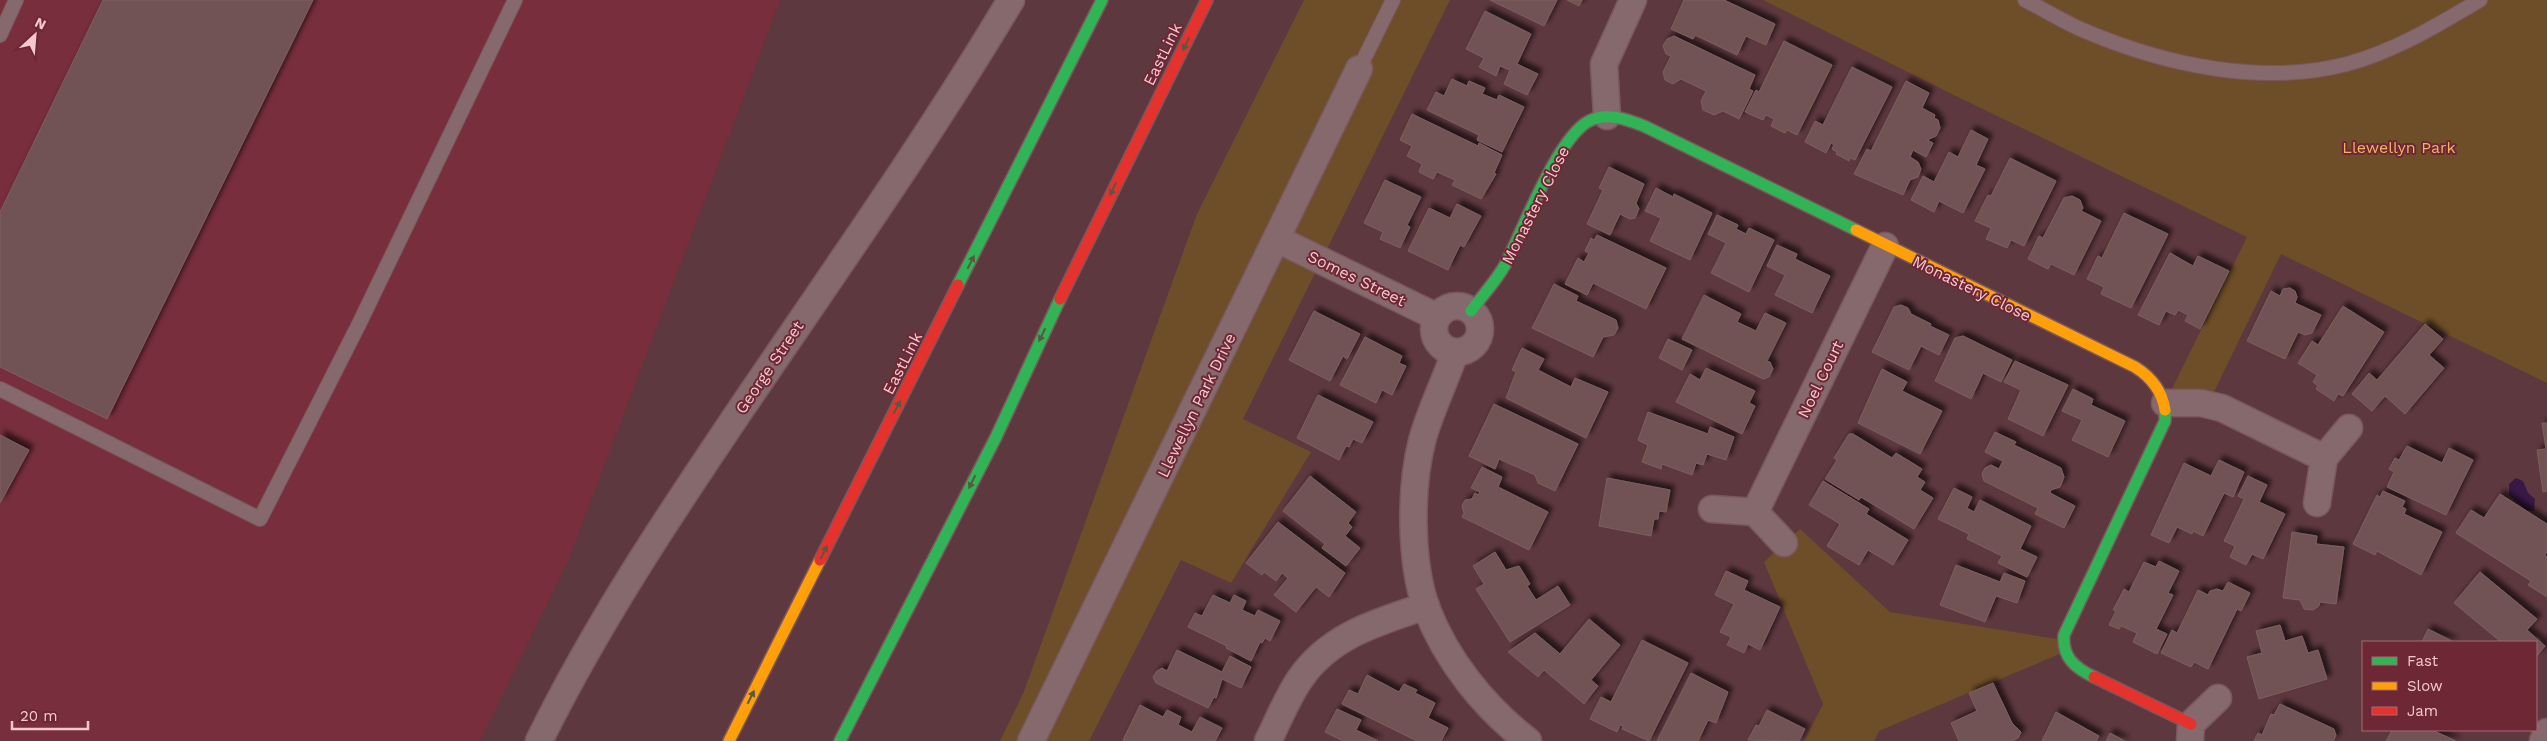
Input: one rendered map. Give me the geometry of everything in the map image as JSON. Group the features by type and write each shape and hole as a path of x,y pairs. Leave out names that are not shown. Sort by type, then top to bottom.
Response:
{"main road":[{"name":"EastLink","path":"729,741 1102,0"},
{"name":"EastLink","path":"840,741 996,437 1022,377 1207,0"},
{"name":"Monastery Close","path":"1471,311 1504,267 1571,135 1587,122 1607,116 1630,120 1644,126 1885,246 2135,367 2152,378 2165,403"},
{"path":"2165,403 2165,421 2162,430 2066,628 2063,644 2069,661 2080,670 2191,733"}],"street":[{"name":"George Street","path":"539,741 608,614 656,536 906,163 1011,0"},
{"path":"1607,116 1602,72 1633,0"},
{"name":"Llewellyn Park Drive","path":"1031,741 1359,69"},
{"name":"Somes Street","path":"1277,239 1437,317"},
{"name":"Noel Court","path":"1755,512 1885,246"},
{"path":"1459,306 1471,311 1479,323 1478,338 1469,349 1455,352 1447,350 1436,340 1434,332 1437,317 1453,307 1459,306"},
{"path":"1455,352 1422,441 1416,469 1415,543 1426,606 1446,646 1471,685 1497,715 1528,741"},
{"path":"2165,403 2201,403 2222,408 2324,458"},
{"path":"2317,503 2324,458 2349,428"},
{"path":"1712,509 1755,512 1784,543"},
{"path":"1268,741 1294,689 1324,651 1369,625 1426,606"},
{"path":"2191,733 2218,698"},
{"path":"2543,741 2547,732"}],"lane":[{"path":"0,35 16,0"},
{"path":"0,389 260,519 359,324 515,0"},
{"path":"1359,69 1393,0"},
{"path":"2025,0 2083,30 2118,44 2205,67 2278,74 2321,69 2375,55 2440,24 2480,0"}],"shaded area":[{"path":"0,0 780,0 569,559 480,741 0,741"},
{"path":"2516,478 2523,481 2528,493 2535,499 2534,511 2526,510 2509,495 2509,484"}],"green space":[{"path":"1304,0 1450,0 1243,419 1311,452 1231,583 1181,560 1089,741 1000,741 1023,694 1197,214"},
{"name":"Llewellyn Park","path":"1763,0 2547,0 2547,383 2281,254 2208,404 2165,403 2247,237"},
{"path":"1800,529 1890,612 2063,640 2064,652 1879,731 1874,741 1804,741 1823,704 1764,562"}],"building":[{"path":"103,0 313,0 107,419 0,367 0,212"},
{"path":"1490,0 1557,0 1544,26"},
{"path":"1567,0 1582,0 1579,6"},
{"path":"1684,0 1724,0 1775,24 1766,45 1746,36 1737,55 1695,35 1693,39 1671,29"},
{"path":"1485,11 1531,34 1517,64 1538,74 1527,95 1504,84 1510,70 1500,66 1496,76 1479,67 1484,58 1466,49"},
{"path":"1674,36 1755,75 1749,89 1753,91 1739,119 1723,111 1714,115 1703,110 1701,101 1706,91 1681,79 1673,84 1665,80 1663,72 1671,56 1666,54 1663,46 1667,39"},
{"path":"1784,41 1832,65 1797,135 1787,130 1785,133 1771,126 1774,119 1766,115 1763,120 1745,112 1756,90 1759,92"},
{"path":"1852,67 1892,87 1855,160 1850,158 1849,161 1836,154 1837,152 1832,149 1834,145 1831,143 1826,153 1805,142 1815,121 1823,125"},
{"path":"1452,79 1467,86 1469,81 1485,88 1482,94 1497,100 1499,95 1524,107 1502,152 1477,140 1479,135 1427,110 1436,92 1444,96"},
{"path":"1906,81 1929,93 1922,108 1935,115 1934,118 1938,120 1940,128 1936,136 1927,140 1933,143 1926,157 1913,150 1910,157 1918,162 1921,169 1918,177 1910,180 1903,195 1854,174 1867,149 1871,151"},
{"path":"1412,114 1478,146 1479,143 1502,155 1494,173 1496,174 1481,199 1452,185 1455,180 1437,172 1433,179 1419,172 1422,164 1407,156 1412,146 1400,140"},
{"path":"1971,130 1988,139 1976,165 1985,169 1963,213 1939,201 1934,212 1911,200 1923,176 1934,182 1949,152 1958,157"},
{"path":"2010,158 2056,181 2024,246 2011,240 2007,248 1986,239 1991,228 1975,221 1988,195 1991,196"},
{"path":"1609,167 1644,184 1636,203 1639,209 1635,218 1630,219 1620,214 1610,235 1587,224 1603,190 1599,188"},
{"path":"1385,180 1421,197 1407,225 1410,227 1400,248 1380,239 1383,232 1364,223"},
{"path":"1656,188 1673,197 1674,194 1712,213 1690,260 1650,241 1661,218 1645,211"},
{"path":"2072,196 2080,200 2083,208 2081,211 2101,221 2074,275 2051,264 2048,269 2028,259 2039,236 2043,238 2064,198"},
{"path":"1457,204 1481,216 1464,247 1460,245 1448,270 1408,251 1429,208 1450,218"},
{"path":"2124,213 2168,234 2131,308 2101,294 2104,287 2087,279 2098,256 2102,258"},
{"path":"1717,215 1738,225 1736,229 1746,234 1749,228 1774,240 1749,292 1711,273 1726,243 1708,234"},
{"path":"1597,235 1666,268 1646,309 1593,283 1587,295 1565,284 1578,258 1584,262 1589,253 1585,251 1591,238 1594,240"},
{"path":"1777,245 1797,254 1795,259 1830,276 1812,313 1775,295 1785,275 1767,266"},
{"path":"2170,253 2193,266 2198,256 2229,271 2200,329 2185,321 2188,315 2178,310 2175,315 2166,311 2159,325 2138,315"},
{"path":"1554,284 1578,296 1576,301 1616,320 1618,328 1614,335 1603,337 1593,357 1532,328"},
{"path":"2290,288 2295,291 2297,297 2295,303 2321,315 2312,333 2305,335 2298,332 2285,359 2247,341 2271,291 2280,296 2283,289"},
{"path":"1704,295 1741,314 1737,322 1756,331 1765,313 1786,323 1767,361 1770,362 1773,369 1769,377 1763,379 1682,339"},
{"path":"1901,305 1908,308 1911,314 1931,324 1930,326 1949,335 1939,355 1921,346 1909,370 1872,352 1894,307"},
{"path":"2343,306 2384,332 2343,396 2338,394 2334,401 2316,389 2318,386 2313,382 2317,375 2298,363 2312,341 2318,345"},
{"path":"1314,311 1360,334 1347,359 1343,356 1330,381 1289,360"},
{"path":"2425,324 2443,339 2429,355 2444,368 2405,414 2385,396 2372,411 2352,394 2369,373 2377,380"},
{"path":"1963,336 2012,360 2001,382 1983,373 1971,399 1935,381 1955,338"},
{"path":"1365,337 1402,356 1399,363 1406,366 1392,395 1382,390 1376,403 1340,385"},
{"path":"1668,339 1692,350 1682,370 1659,358"},
{"path":"1522,348 1544,359 1538,370 1571,387 1575,378 1608,392 1586,438 1506,398 1516,372 1512,370"},
{"path":"2015,361 2068,385 2043,436 2008,419 2021,390 2004,382"},
{"path":"1706,368 1755,391 1749,403 1755,406 1742,434 1676,402 1690,374 1700,380"},
{"path":"1882,369 1907,382 1902,391 1942,411 1920,454 1858,423"},
{"path":"2073,389 2093,399 2091,405 2125,421 2108,457 2072,440 2082,420 2062,411"},
{"path":"1318,395 1373,422 1362,443 1353,439 1349,447 1346,446 1339,460 1297,438"},
{"path":"1494,404 1578,444 1555,491 1538,483 1535,475 1499,459 1495,469 1469,456"},
{"path":"1648,412 1708,434 1710,427 1734,437 1726,460 1707,454 1703,465 1696,463 1692,475 1662,464 1661,469 1642,462 1648,445 1638,440"},
{"path":"2542,423 2547,423 2547,491 2543,492 2537,450 2546,449"},
{"path":"1995,432 2016,442 2014,445 2061,468 2064,477 2060,487 2051,490 2050,493 2075,506 2064,528 2035,514 2038,508 1984,481 1982,474 1985,468 1991,465 1999,469 2003,461 1985,452"},
{"path":"1849,434 1853,434 1892,458 1896,453 1922,469 1917,477 1925,482 1920,490 1933,498 1914,529 1861,497 1859,500 1825,479 1837,460 1834,458"},
{"path":"0,435 29,450 0,503"},
{"path":"2407,446 2442,463 2449,448 2473,460 2446,515 2387,487 2394,472 2389,469 2395,458 2399,460"},
{"path":"2219,460 2244,472 2233,497 2224,493 2203,536 2193,531 2192,534 2177,527 2169,543 2151,535 2184,463 2211,476"},
{"path":"1482,467 1502,477 1498,487 1548,512 1529,550 1462,517 1464,513 1462,506 1465,500 1472,499 1475,493 1478,495 1480,492 1471,488"},
{"path":"1310,476 1356,512 1348,523 1352,527 1345,536 1360,548 1346,566 1322,548 1325,544 1283,511"},
{"path":"2248,476 2267,485 2259,502 2285,514 2263,559 2252,554 2246,565 2230,557 2235,546 2224,541 2244,499 2238,496"},
{"path":"1607,478 1670,490 1666,512 1659,511 1658,519 1654,519 1651,536 1599,526"},
{"path":"1823,481 1869,509 1866,514 1908,540 1893,565 1868,550 1859,565 1827,546 1840,524 1809,505"},
{"path":"1954,488 1972,497 1967,508 1974,512 1980,500 2031,526 2020,549 2037,557 2027,577 1998,563 2002,556 1967,539 1969,534 1938,519"},
{"path":"2383,491 2405,501 2402,507 2406,509 2404,514 2442,532 2421,575 2377,551 2375,555 2353,544 2377,495 2380,497"},
{"path":"2500,494 2547,524 2547,552 2545,555 2547,557 2547,597 2528,585 2531,581 2456,533 2471,510 2484,518"},
{"path":"1278,522 1345,573 1329,597 1316,587 1296,612 1274,595 1288,578 1282,573 1276,581 1264,572 1262,575 1246,563"},
{"path":"2292,532 2317,536 2316,544 2344,547 2336,604 2320,602 2319,606 2313,610 2304,609 2300,600 2283,598"},
{"path":"1495,552 1506,570 1519,566 1530,584 1527,586 1536,600 1558,586 1570,605 1510,642 1476,589 1484,584 1473,566"},
{"path":"2159,561 2179,571 2168,593 2173,595 2156,629 2167,634 2157,654 2133,642 2137,633 2121,626 2119,629 2109,625 2116,611 2113,610 2124,589 2129,592 2144,562 2156,567"},
{"path":"1956,565 2000,582 2004,573 2025,581 2017,603 1996,596 1985,622 1940,605"},
{"path":"1726,571 1748,581 1744,590 1780,607 1760,650 1748,644 1744,653 1727,645 1731,637 1720,632 1734,604 1715,595"},
{"path":"2480,572 2537,619 2527,630 2545,646 2537,656 2537,641 2500,641 2454,603"},
{"path":"2228,582 2250,593 2241,611 2237,609 2208,669 2194,662 2191,667 2161,653 2172,630 2177,633 2198,590 2208,595 2210,591 2217,589 2223,591"},
{"path":"1213,595 1230,603 1234,595 1246,601 1242,610 1255,616 1258,610 1280,621 1270,641 1265,638 1262,643 1260,642 1251,661 1226,648 1227,646 1188,627 1195,613 1202,616"},
{"path":"1589,619 1620,645 1591,680 1598,686 1584,704 1544,670 1538,677 1508,652 1535,633 1560,654"},
{"path":"2280,625 2285,641 2302,636 2308,653 2318,650 2327,679 2259,699 2247,657 2262,653 2256,631"},
{"path":"2428,629 2452,641 2422,641"},
{"path":"1642,640 1688,663 1649,741 1622,729 1623,726 1620,725 1617,732 1590,719 1601,697 1611,702"},
{"path":"1177,650 1222,672 1230,656 1251,667 1241,688 1222,679 1216,698 1214,697 1208,708 1156,683 1153,677 1162,668 1167,671"},
{"path":"1691,673 1728,692 1716,723 1708,720 1698,741 1657,741"},
{"path":"1367,675 1399,692 1404,684 1417,690 1415,693 1435,703 1428,718 1448,728 1441,741 1417,741 1342,704 1349,690 1358,694"},
{"path":"1993,683 2012,723 2021,732 2018,738 2012,741 1959,741 1951,723 1977,711 1969,693"},
{"path":"2280,704 2334,729 2336,736 2333,741 2254,741 2258,733 2262,735 2271,714 2274,715"},
{"path":"1140,705 1163,717 1167,710 1181,717 1178,725 1192,732 1200,717 1222,728 1215,741 1124,741"},
{"path":"1337,709 1361,720 1356,730 1378,741 1343,741 1325,732"},
{"path":"1767,710 1805,729 1799,741 1748,740 1756,725 1759,726"},
{"path":"2056,712 2099,736 2096,741 2042,741"},
{"path":"2391,731 2434,731 2456,741 2386,741"},
{"path":"2110,733 2125,741 2106,741"}],"traffic: fast":[{"path":"958,285 1102,0"},
{"path":"1471,311 1505,265 1542,186 1565,146 1577,131 1596,118 1610,117 1644,126 1856,230"},
{"path":"840,741 996,437 1060,299"},
{"path":"2094,677 2081,670 2071,661 2065,650 2064,635 2165,421 2165,410"}],"traffic: slow":[{"path":"1856,230 2135,367 2155,385 2164,403 2165,410"},
{"path":"729,741 820,560"}],"traffic: jam":[{"path":"1060,299 1207,0"},
{"path":"820,560 958,285"},
{"path":"2094,677 2191,724"}]}
